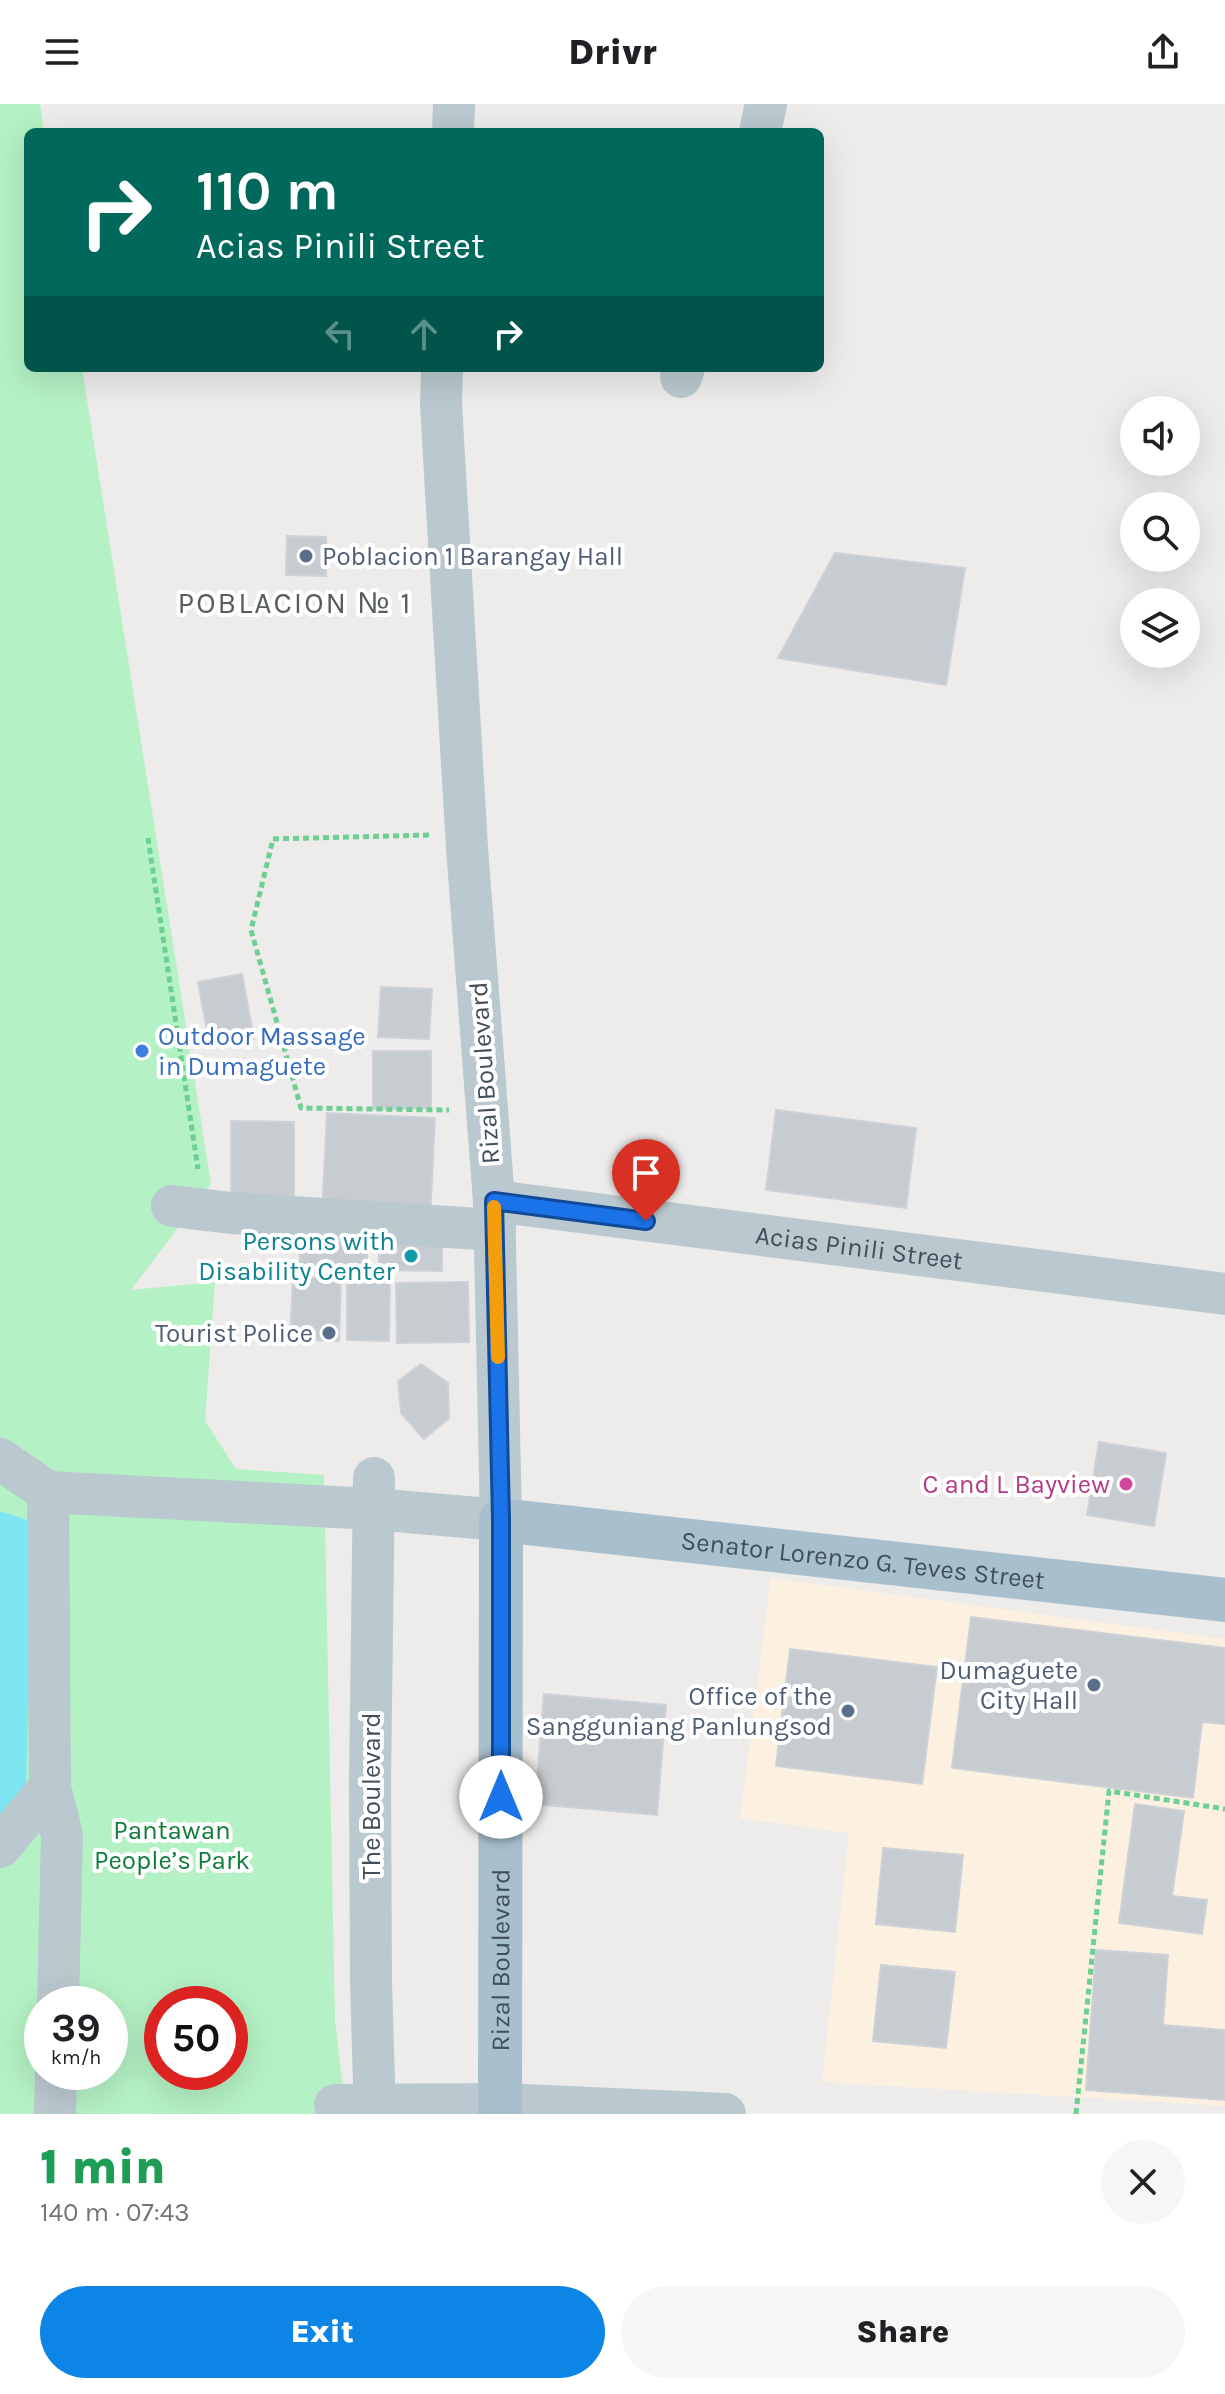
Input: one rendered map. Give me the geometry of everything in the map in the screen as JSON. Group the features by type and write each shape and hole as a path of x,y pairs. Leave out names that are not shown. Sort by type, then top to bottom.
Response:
{"main road":[{"name":"Senator Lorenzo G. Teves Street","path":"501,1520 1225,1600"},
{"name":"Rizal Boulevard","path":"500,2109 501,1520"}],"street":[{"path":"453,128 454,104"},
{"path":"761,128 766,104"},
{"name":"Rizal Boulevard","path":"442,372 442,421 466,834 494,1216 501,1520"},
{"name":"Acias Pinili Street","path":"188,1208 494,1216 1225,1294"},
{"path":"0,1459 48,1492 374,1493 501,1520"},
{"path":"48,1492 50,1787 62,1835 58,1986"},
{"name":"The Boulevard","path":"362,2108 374,1493"},
{"path":"0,1847 50,1787"},
{"path":"55,2114 56,2090"},
{"path":"362,2108 725,2114"}],"path":[{"path":"466,834 273,839 251,930 301,1108 486,1111"},
{"path":"148,838 188,1208"},
{"path":"1076,2114 1109,1791 1225,1809"}],"shaded area":[{"path":"771,1578 1225,1639 1225,2106 822,2082 849,1833 740,1818"}],"green space":[{"name":"Pantawan People’s Park","path":"0,104 40,104 43,128 24,128 24,372 83,372 211,1184 131,1290 215,1282 205,1421 236,1469 324,1475 335,2020 346,2114 0,2114 0,1818 34,1522 0,1511"}],"water":[{"path":"0,1511 34,1522 26,1784 0,1818"}],"building":[{"name":"Poblacion 1 Barangay Hall","path":"287,536 326,537 326,576 286,575"},
{"path":"835,553 965,568 946,685 778,658"},
{"path":"242,974 254,1039 210,1047 198,982"},
{"path":"381,987 432,989 429,1039 378,1037"},
{"path":"373,1051 431,1051 431,1108 373,1109"},
{"path":"776,1110 916,1128 906,1208 766,1190"},
{"path":"327,1113 435,1118 430,1219 322,1215"},
{"path":"231,1121 294,1122 294,1207 231,1206"},
{"path":"367,1233 367,1268 300,1268 299,1234"},
{"name":"Persons with Disability Center","path":"379,1240 442,1241 442,1271 379,1270"},
{"path":"293,1277 341,1279 339,1341 290,1339"},
{"path":"347,1278 390,1278 389,1341 347,1340"},
{"path":"468,1282 469,1342 397,1343 396,1283"},
{"path":"421,1364 448,1383 449,1418 424,1439 401,1413 398,1381"},
{"name":"C and L Bayview","path":"1099,1442 1166,1453 1154,1526 1087,1515"},
{"name":"Dumaguete City Hall","path":"971,1617 1225,1648 1225,1724 1202,1722 1193,1798 952,1768"},
{"path":"790,1649 937,1667 922,1784 776,1766"},
{"path":"544,1694 666,1705 657,1815 535,1804"},
{"path":"1135,1804 1184,1811 1172,1896 1207,1900 1202,1934 1119,1923"},
{"path":"883,1848 963,1855 955,1932 876,1924"},
{"path":"1096,1950 1168,1955 1163,2025 1225,2030 1225,2100 1086,2090"},
{"path":"881,1965 955,1972 946,2048 873,2041"}],"slow traffic":[{"path":"494,1207 498,1357"}],"place":[{"name":"Poblacion 1 Barangay Hall","path":"306,556"},
{"name":"Outdoor Massage in Dumaguete","path":"142,1051"},
{"name":"Persons with Disability Center","path":"411,1256"},
{"name":"Tourist Police","path":"329,1333"},
{"name":"C and L Bayview","path":"1126,1484"},
{"name":"Dumaguete City Hall","path":"1094,1685"},
{"name":"Office of the Sangguniang Panlungsod","path":"848,1711"}],"district":[{"name":"POBLACION № 1","path":"295,603"}],"route":[{"path":"501,1797 501,1520 494,1201 646,1221"}]}
